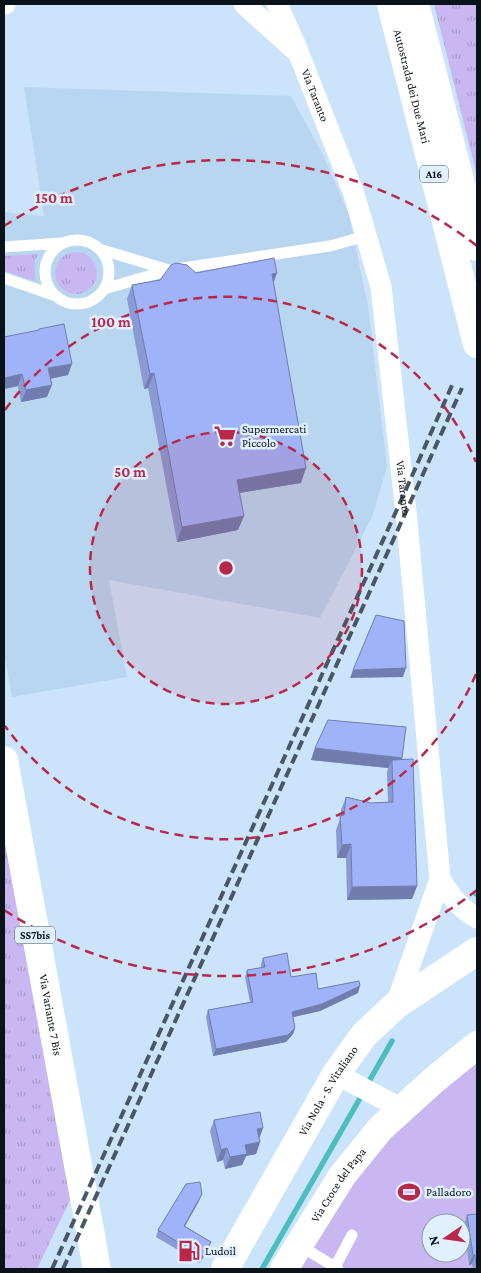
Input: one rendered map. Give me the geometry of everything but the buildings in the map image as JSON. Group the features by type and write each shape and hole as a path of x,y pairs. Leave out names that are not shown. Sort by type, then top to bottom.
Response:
{"main road":[{"name":"Autostrada dei Due Mari","path":"391,4 477,344"},
{"name":"Autostrada dei Due Mari","path":"415,4 477,247"},
{"name":"Via Variante 7 Bis","path":"4,760 97,1269"},
{"name":"Via Nola - S. Vitaliano","path":"225,1269 356,1084 364,1035 396,1005 477,951"},
{"name":"Via Croce del Papa","path":"284,1269 342,1176 380,1129 477,1045"}],"street":[{"name":"Via Taranto","path":"244,4 299,54"},
{"name":"Via Taranto","path":"277,4 299,54 354,194 381,287 405,503 440,879 451,897 468,913 477,918"},
{"path":"396,1005 440,879"},
{"path":"356,1084 402,1108"}],"lane":[{"path":"104,289 169,270 330,246 366,236"},
{"path":"4,247 82,240 99,249 169,270"},
{"path":"56,296 47,282 45,266 54,249 62,243"},
{"path":"4,278 56,296 65,302 76,304 87,302 104,289 108,279 105,257 99,249"},
{"path":"299,1245 335,1269 352,1235"}],"shaded area":[{"path":"24,87 291,96 322,153 349,214 368,306 387,467 372,517 320,618 109,580 127,677 12,697 4,653 4,212 44,216"}],"green space":[{"path":"434,4 477,4 477,176"},
{"path":"76,252 91,258 97,273 91,288 76,294 61,288 55,273 61,258"},
{"path":"39,254 35,260 35,281 4,271 4,256"},
{"path":"4,830 71,1198 37,1269 4,1269"},
{"name":"Palladoro","path":"477,1057 477,1269 294,1269 360,1161"}],"waterway":[{"path":"367,1085 392,1041"},
{"path":"262,1269 363,1093"}],"railway":[{"path":"52,1269 453,383"},
{"path":"63,1269 462,388"}],"place":[{"name":"Supermercati Piccolo","path":"225,436"},
{"name":"Palladoro","path":"409,1192"},
{"name":"Ludoil","path":"189,1251"}]}
